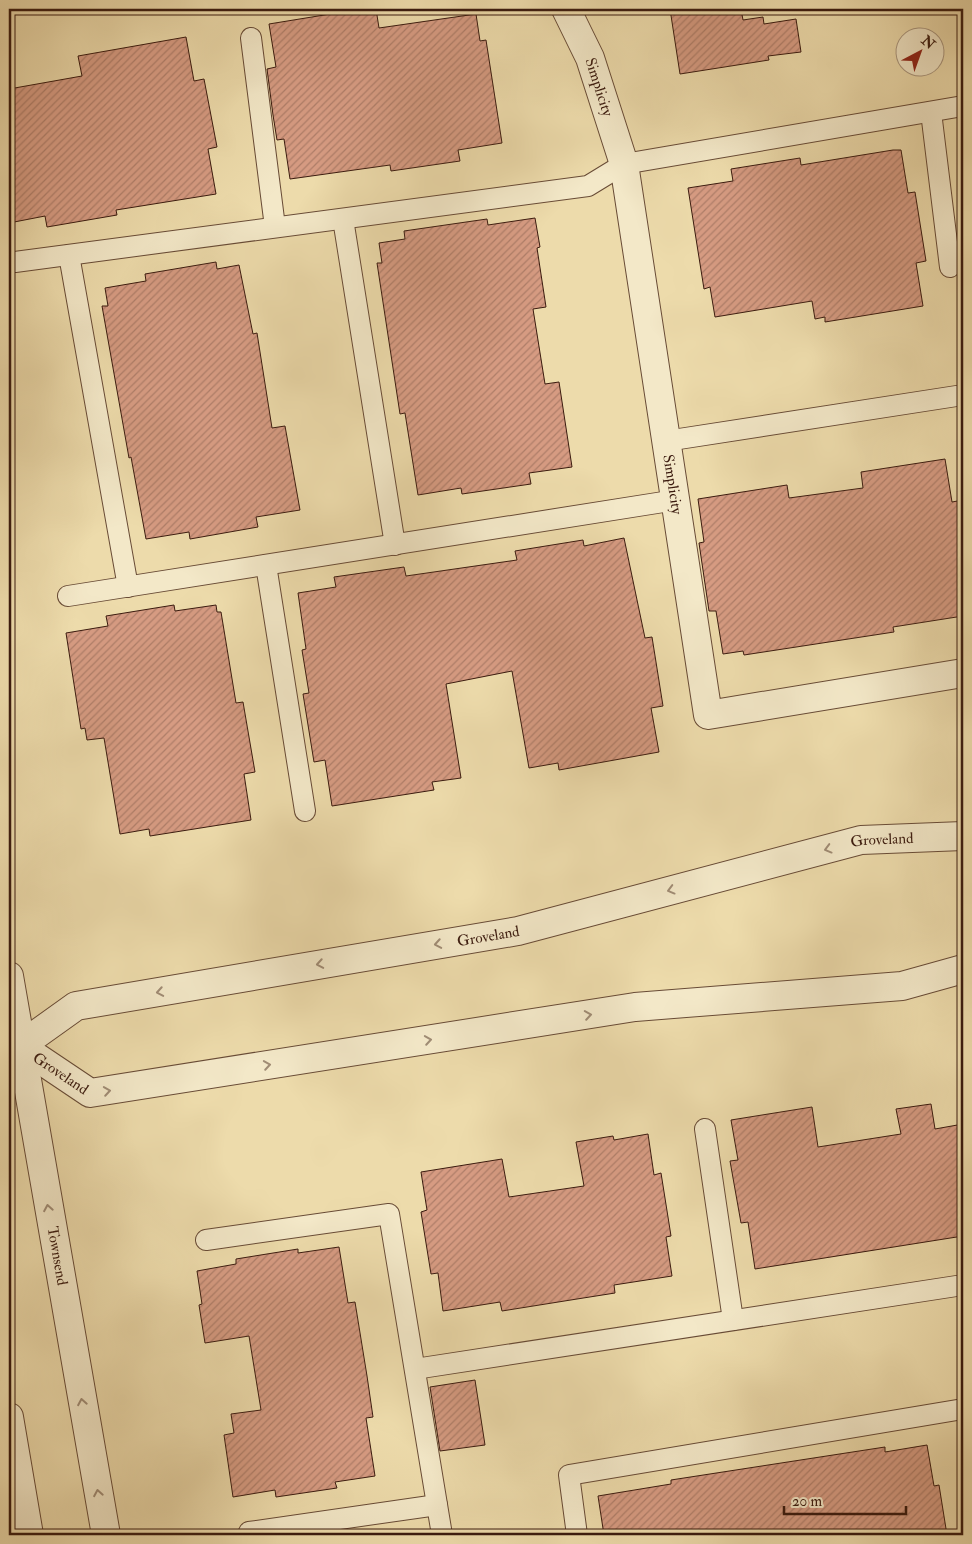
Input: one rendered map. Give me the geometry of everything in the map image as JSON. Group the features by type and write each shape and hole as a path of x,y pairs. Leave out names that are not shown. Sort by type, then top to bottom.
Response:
{"street":[{"name":"Simplicity","path":"566,9 590,58 624,164 708,715 963,673"},
{"name":"Groveland","path":"963,836 861,840 518,930 76,1006 14,1047 90,1093 635,1007 902,986 963,969"},
{"name":"Townsend","path":"9,976 14,1047 106,1535"},
{"path":"9,1417 29,1535"}],"lane":[{"path":"251,38 275,227"},
{"path":"15,262 588,186 624,164 963,106"},
{"path":"931,112 950,267"},
{"path":"343,219 395,545"},
{"path":"69,255 128,586"},
{"path":"666,441 963,395"},
{"path":"68,596 676,500"},
{"path":"266,565 305,811"},
{"path":"705,1129 733,1320"},
{"path":"206,1240 389,1214 442,1535"},
{"path":"415,1369 963,1285"},
{"path":"577,1535 569,1475 963,1409"},
{"path":"249,1532 437,1505"}],"building":[{"path":"361,9 376,9 379,28 476,14 480,41 486,40 502,143 458,150 460,161 391,171 390,165 290,179 284,139 277,140 273,115 267,69 276,67 269,24"},
{"path":"670,9 741,9 743,20 763,17 764,24 796,19 801,52 768,56 769,60 680,74"},
{"path":"186,37 194,81 204,79 217,147 208,149 216,194 116,210 117,215 47,227 45,216 9,223 9,89 82,76 78,56"},
{"path":"901,150 908,193 915,192 926,261 916,263 923,306 825,322 825,317 815,319 812,301 715,317 710,287 704,289 688,188 733,181 731,169 800,158 801,165"},
{"path":"535,218 540,247 537,248 546,307 533,309 545,384 559,382 572,467 529,473 531,484 462,494 461,488 418,495 405,413 400,414 377,263 382,263 379,243 405,239 404,231 487,219 488,225"},
{"path":"216,262 217,269 239,265 253,334 257,333 272,428 285,426 300,510 256,517 258,527 190,539 189,532 146,539 131,457 129,458 102,306 108,306 105,288 146,281 145,274"},
{"path":"945,459 952,502 963,500 963,616 893,627 894,632 744,655 743,651 723,654 716,611 709,611 699,543 704,542 698,499 787,485 789,498 863,488 861,472"},
{"path":"624,538 645,638 652,637 663,706 651,708 659,752 559,770 558,763 529,768 512,671 446,684 461,778 432,782 434,790 332,806 325,760 314,762 303,694 309,693 302,650 306,649 298,593 336,587 334,577 404,567 406,576 517,560 515,551 583,540 584,546"},
{"path":"174,605 175,611 216,605 217,612 221,612 236,703 243,702 255,772 244,774 251,820 150,836 149,829 120,834 104,738 87,740 85,728 81,729 66,633 108,626 106,616"},
{"path":"931,1104 935,1129 963,1124 963,1236 755,1269 748,1222 741,1223 730,1161 738,1160 731,1120 812,1107 818,1147 901,1134 896,1109"},
{"path":"648,1134 654,1175 661,1173 671,1236 666,1237 672,1276 614,1285 615,1293 502,1311 500,1302 443,1311 438,1273 431,1274 421,1212 427,1210 421,1172 502,1159 509,1197 584,1186 576,1142 613,1136 614,1140"},
{"path":"339,1247 348,1303 355,1302 367,1376 373,1417 366,1418 375,1476 335,1482 337,1488 276,1497 275,1490 233,1497 224,1435 234,1433 231,1414 261,1410 249,1336 205,1343 199,1305 202,1304 197,1271 236,1264 236,1259 298,1249 298,1253"},
{"path":"475,1380 485,1445 440,1451 430,1387"},
{"path":"927,1445 934,1486 939,1485 947,1535 604,1535 598,1496 671,1484 671,1480 885,1447 885,1452"}]}
